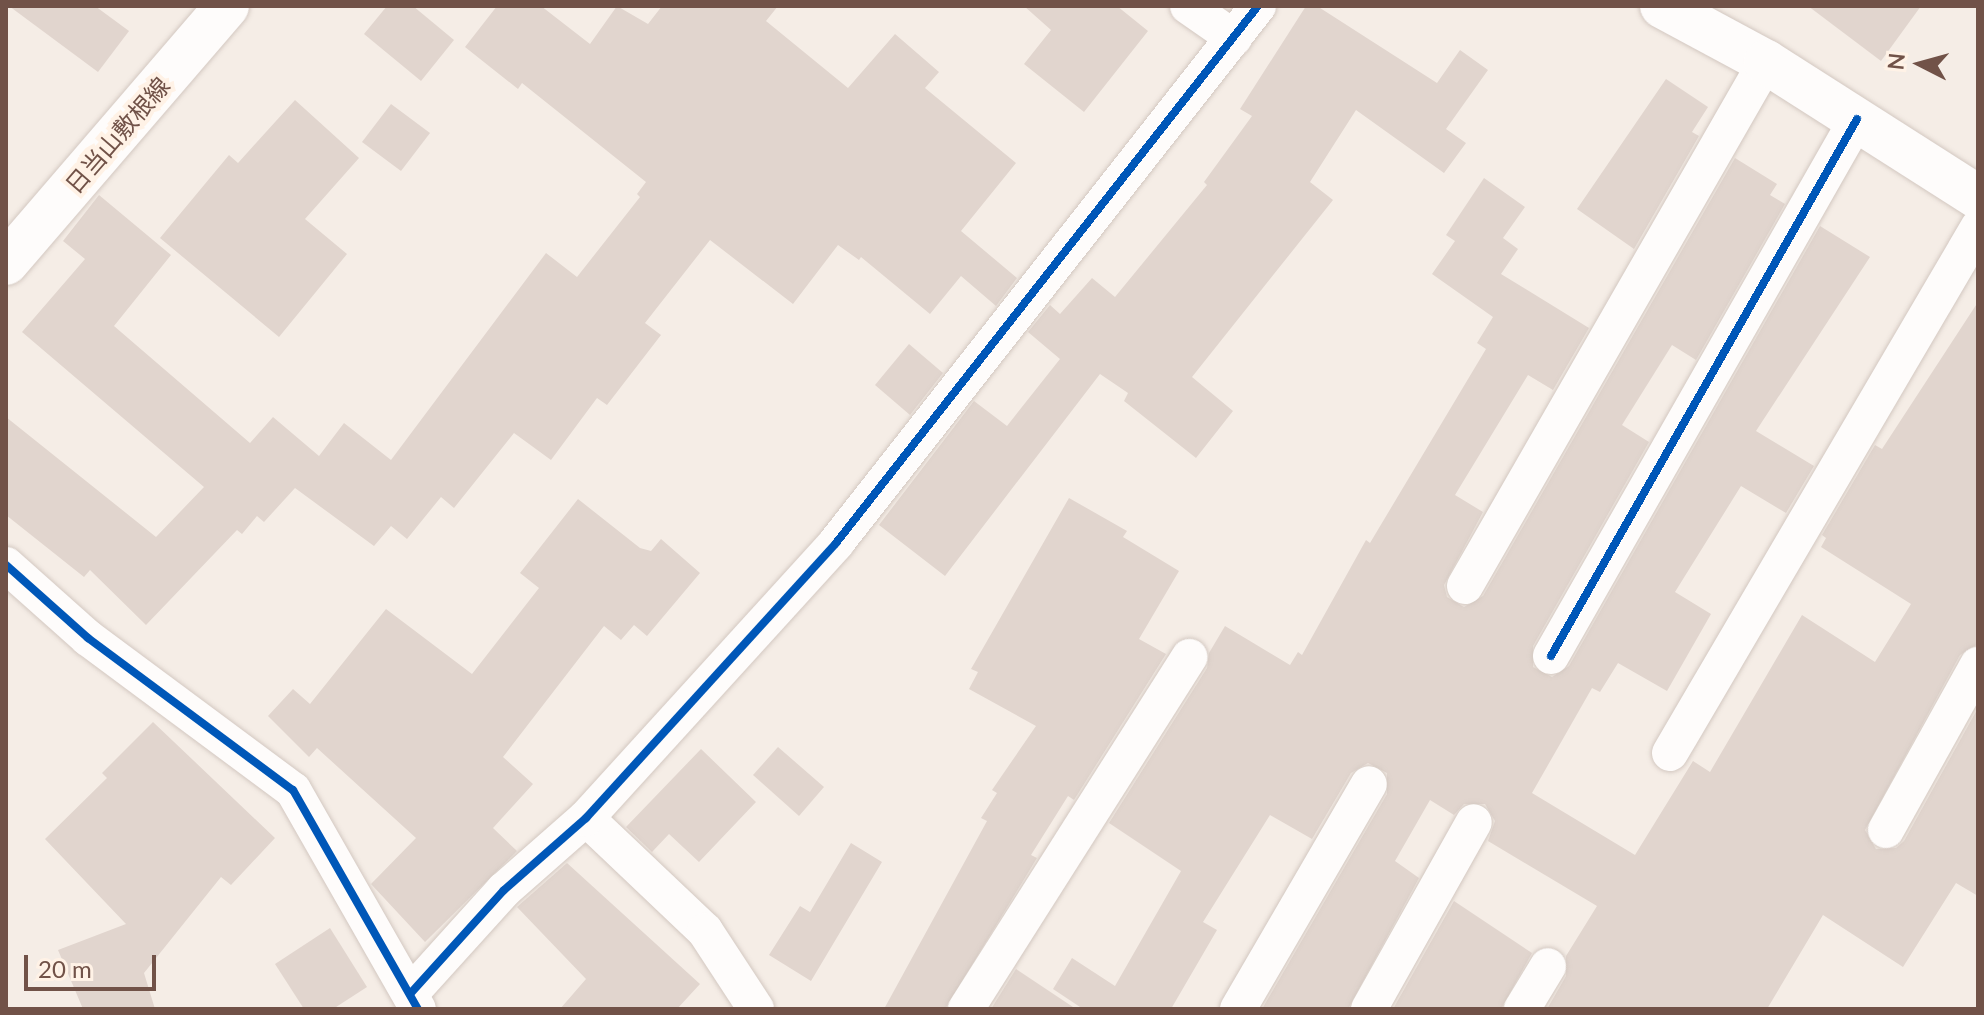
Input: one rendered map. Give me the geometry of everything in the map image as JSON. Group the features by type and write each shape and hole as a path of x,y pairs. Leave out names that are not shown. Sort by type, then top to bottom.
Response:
{"street":[{"name":"日当山敷根線","path":"9,253 227,6"},
{"path":"1188,6 1234,38"},
{"path":"6,565 88,638 293,790 414,1001 504,890 586,818 836,543 1258,6"},
{"path":"1662,6 1766,62 1978,197"},
{"path":"1465,586 1766,62"},
{"path":"1551,656 1857,119"},
{"path":"1670,753 1978,228"},
{"path":"966,1009 1189,657"},
{"path":"1886,830 1978,665"},
{"path":"1238,1009 1369,784"},
{"path":"586,818 705,931 756,1009"},
{"path":"1369,1009 1474,822"},
{"path":"1522,1009 1548,966"}],"building":[{"path":"9,6 95,6 129,31 98,72"},
{"path":"387,6 413,6 454,40 421,81 364,34"},
{"path":"497,6 541,6 590,44 617,6 648,24 662,6 778,6 766,21 848,88 895,34 939,72 925,88 1016,163 961,231 1017,278 996,306 961,276 930,314 861,257 859,260 838,245 793,304 710,240 645,323 661,335 607,405 597,398 551,460 514,433 454,508 441,497 407,539 391,526 374,546 295,488 264,522 257,516 242,534 237,530 146,625 90,570 84,577 6,515 6,417 156,537 204,487 22,332 85,259 63,241 99,195 171,255 114,326 250,443 273,417 319,456 344,423 391,460 546,253 577,277 640,197 637,194 646,182 522,83 518,89 465,47"},
{"path":"1024,6 1117,6 1148,31 1084,112 1024,64 1051,30"},
{"path":"1306,6 1317,6 1437,83 1460,50 1488,70 1446,129 1466,143 1444,173 1356,110 1310,182 1333,200 1192,377 1233,411 1196,458 1124,401 1128,393 1100,374 945,576 879,525 974,401 1007,426 1060,359 1028,332 1050,305 1060,314 1092,278 1115,297 1207,185 1204,182 1252,116 1240,109"},
{"path":"1808,6 1921,6 1881,61"},
{"path":"1666,79 1708,107 1692,132 1699,136 1634,249 1577,209"},
{"path":"295,100 359,158 305,219 347,254 279,337 160,238 229,155 238,163"},
{"path":"391,104 430,133 401,171 362,142"},
{"path":"1735,158 1777,184 1770,195 1785,204 1696,360 1672,345 1622,425 1649,442 1533,646 1533,667 1552,677 1569,666 1820,226 1870,257 1756,431 1814,466 1786,513 1741,486 1675,592 1711,614 1667,691 1618,663 1600,692 1592,688 1532,793 1635,855 1693,761 1710,772 1802,615 1875,662 1911,604 1821,547 1826,538 1822,535 1875,445 1882,449 1978,302 1978,644 1960,655 1865,830 1876,849 1896,848 1904,841 1978,708 1978,896 1956,883 1903,967 1823,915 1767,1009 1547,1009 1566,976 1566,956 1597,906 1488,841 1495,821 1485,804 1464,804 1454,815 1430,800 1395,861 1419,878 1348,1009 1262,1009 1387,794 1387,773 1368,763 1351,773 1312,839 1270,815 1203,922 1217,930 1171,1009 1083,1009 1053,989 1072,958 1115,986 1181,871 1109,823 1207,668 1209,653 1225,626 1290,665 1298,652 1302,655 1366,540 1370,543 1486,349 1477,343 1493,317 1432,274 1455,241 1446,235 1484,178 1525,207 1503,238 1518,249 1501,274 1589,328 1553,390 1528,375 1455,495 1483,512 1444,585 1447,597 1464,607 1483,596"},
{"path":"909,344 943,373 910,415 875,385"},
{"path":"1069,498 1127,531 1123,537 1179,571 1139,639 1166,654 1074,800 1068,796 1031,855 1037,858 945,1009 884,1009 987,821 981,818 997,793 992,790 1036,726 969,689 978,672 971,669"},
{"path":"578,499 640,548 651,551 661,539 700,573 647,636 634,625 621,640 604,626 503,757 533,784 493,828 517,851 425,942 371,884 416,838 317,748 309,757 268,716 293,689 310,704 386,609 472,674 539,588 520,573"},
{"path":"153,722 275,838 231,885 221,877 144,973 155,1009 83,1009 58,950 126,924 45,839 107,778 102,773"},
{"path":"778,747 824,787 799,816 753,775"},
{"path":"701,749 756,802 699,862 669,834 652,852 626,827"},
{"path":"851,843 882,862 811,981 769,955 800,906 810,912"},
{"path":"567,863 700,984 677,1009 560,1009 586,979 517,907"},
{"path":"1454,901 1532,953 1501,1009 1393,1009"},
{"path":"330,928 367,987 333,1009 304,1009 275,964"},
{"path":"1016,969 1076,1009 991,1009"}],"cycle path":[{"path":"410,994 504,890 586,818 836,543 1258,6"},
{"path":"1551,656 1857,119"},
{"path":"6,565 88,638 293,790 418,1009"}]}
